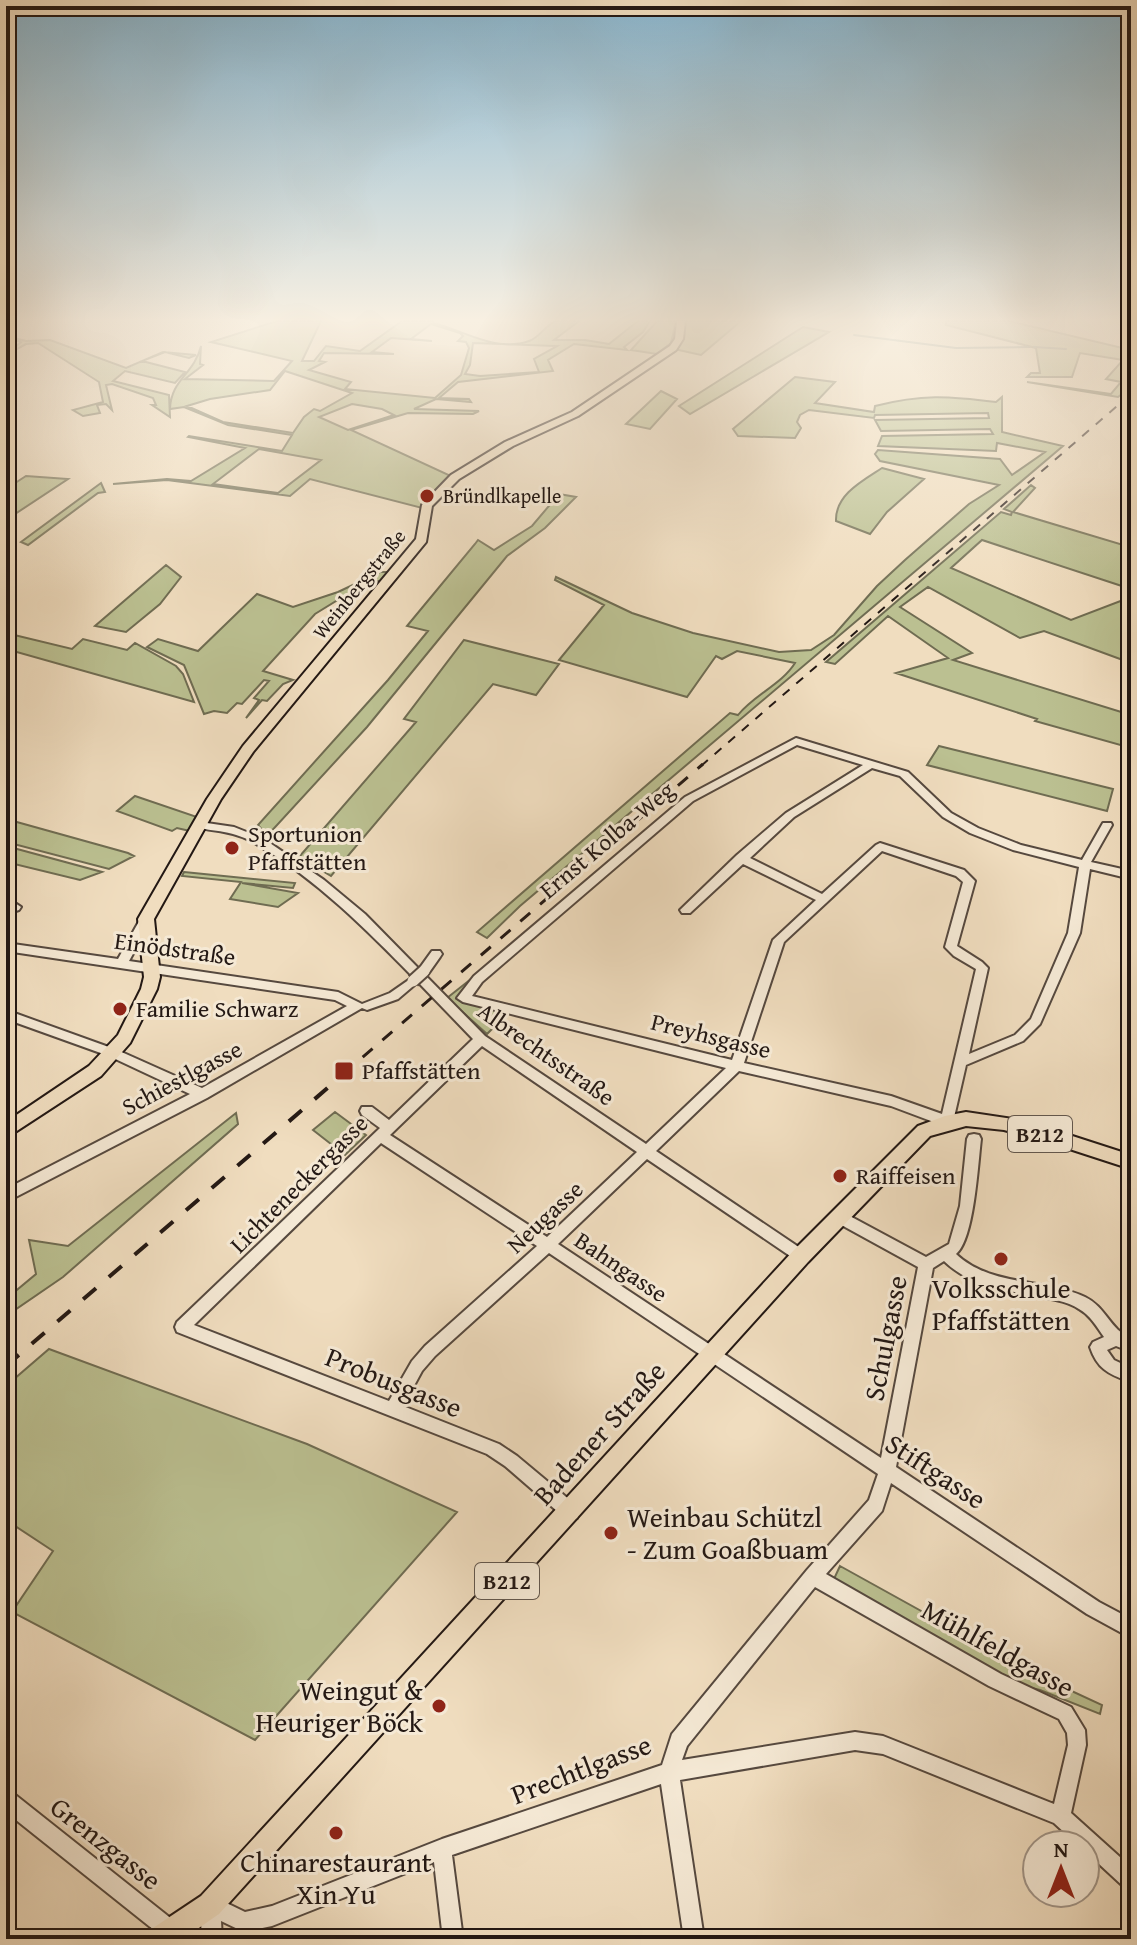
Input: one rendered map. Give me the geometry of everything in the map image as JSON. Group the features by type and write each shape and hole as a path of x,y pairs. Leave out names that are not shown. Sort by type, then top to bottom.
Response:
{"main road":[{"name":"Weinbergstraße","path":"146,919 170,872 248,749 422,540 425,510 438,493 455,477 490,455 578,412"},
{"path":"6,1131 95,1071 113,1053 149,989 152,967 146,919"},
{"name":"Badener Straße","path":"165,1935 210,1905 801,1256 924,1131 966,1119 1000,1122 1131,1162"}],"street":[{"name":"Ernst Kolba-Weg","path":"463,998 478,979 689,799 796,741 871,764"},
{"path":"686,910 790,815 871,764 904,774 951,818 978,833 1131,875"},
{"name":"Albrechtsstraße","path":"200,825 230,829 260,841 320,883 361,917 481,1039 801,1256"},
{"path":"961,1062 1019,1038 1036,1021 1074,933 1085,864 1107,825"},
{"path":"737,1065 779,940 880,847 960,873 969,881 951,947 959,956 974,961 982,968 947,1122"},
{"path":"741,858 822,898"},
{"path":"121,964 146,919"},
{"name":"Einödstraße","path":"6,947 338,996"},
{"path":"367,1006 394,996 424,971 436,954"},
{"name":"Schiestlgasse","path":"6,1196 202,1094 357,1006 338,996"},
{"name":"Preyhsgasse","path":"463,998 894,1102 947,1122"},
{"path":"6,1014 113,1053 202,1094"},
{"name":"Lichteneckergasse","path":"182,1327 481,1039"},
{"path":"965,1045 985,1051"},
{"name":"Neugasse","path":"393,1409 417,1366 430,1351 548,1245 737,1065"},
{"name":"Bahngasse","path":"367,1111 385,1132 713,1356"},
{"path":"974,1139 967,1206 955,1248 947,1255 956,1266 991,1279 1084,1303 1115,1339 1131,1345"},
{"path":"841,1218 926,1264"},
{"name":"Schulgasse","path":"887,1470 926,1264 947,1255"},
{"name":"Probusgasse","path":"182,1327 493,1449 571,1512"},
{"path":"1115,1339 1098,1347 1100,1358 1128,1374"},
{"name":"Stiftgasse","path":"713,1356 1093,1608 1131,1629"},
{"name":"Prechtlgasse","path":"210,1905 244,1922 272,1916 442,1849 669,1772 679,1741 813,1576 876,1505 887,1470"},
{"name":"Mühlfeldgasse","path":"813,1576 995,1680 1065,1713 1076,1730 1077,1745 1061,1816"},
{"path":"694,1939 669,1772 855,1741 883,1745 1061,1816 1131,1880"},
{"name":"Grenzgasse","path":"6,1800 165,1935"},
{"path":"442,1849 453,1939"},
{"path":"210,1905 212,1939"}],"green space":[{"path":"76,412 100,413 83,416"},
{"path":"196,412 223,422 293,433 311,412 332,412 319,417 348,430 394,415 388,412 477,412 408,413 351,430 453,477 422,508 310,479 290,496 167,480 113,484 167,479 191,481 245,448 189,436 282,451 292,435 228,425","holes":["259,449 321,460 278,493 213,484"]},
{"path":"639,412 666,412 650,429 626,424"},
{"path":"754,412 806,412 797,422 801,428 795,438 738,436 733,429"},
{"path":"823,412 1002,412 1002,432 1063,446 520,906 487,938 477,932 730,713 738,715 795,663 737,651 722,659 716,656 687,697 559,660 604,605 555,580 556,577 632,613 693,633 779,652 811,650 834,635 877,586 905,560 969,504 999,485 880,461 875,454 878,450 1000,459 1012,475 1045,452 997,443 996,451 878,446 882,436 993,434 990,429 881,431 875,420 989,418 988,413 875,415 874,418"},
{"path":"882,468 924,479 887,512 870,534 836,521 845,496"},
{"path":"26,476 68,479 6,520 6,489"},
{"path":"101,483 105,492 98,493 28,545 21,542"},
{"path":"1031,485 1035,488 1013,512 1123,545 1125,519 1129,520 1131,589 982,540 951,568 1071,620 1131,597 1131,663 1044,631 1020,638 928,587 900,607 972,653 953,660 1131,715 1131,748 1035,721 1037,719 896,673 948,658 888,616 835,664 826,662 1001,512 1011,515 1012,512 1004,509"},
{"path":"559,494 576,497 545,528 507,556 367,727 267,836 258,825 428,631 407,626 478,540 494,550 532,526"},
{"path":"166,565 181,577 160,604 126,632 95,626"},
{"path":"380,572 391,572 382,581 376,581 367,589 354,590 315,614 263,671 293,680 283,684 267,701 262,700 246,718 259,700 254,698 269,681 264,680 242,704 237,703 227,713 214,711 204,714 184,665 147,647 158,639 198,651 257,594 293,607 338,592"},
{"path":"6,633 72,649 83,639 127,650 135,643 176,666 183,674 194,702 6,649"},
{"path":"464,640 559,664 536,695 493,684 331,876 299,857 416,722 404,719"},
{"path":"939,746 1113,789 1107,811 927,765"},
{"path":"135,796 197,817 190,831 177,828 172,831 117,811"},
{"path":"6,819 134,856 109,869 6,842"},
{"path":"6,846 102,872 80,880 6,862"},
{"path":"184,872 295,883 293,888 242,883 298,893 278,907 230,899 241,882 182,876"},
{"path":"471,979 457,999 508,1013 487,1034 447,998"},
{"path":"335,1112 366,1135 345,1155 313,1130"},
{"path":"236,1113 238,1124 63,1277 6,1316 6,1299 36,1274 29,1240 68,1246"},
{"path":"49,1349 307,1444 457,1512 255,1740 12,1612 53,1551 6,1520 6,1386"},
{"path":"840,1566 1035,1674 1102,1705 1100,1714 1019,1685 833,1581"}],"railway":[{"path":"701,766 1110,412"},
{"path":"343,1074 703,764"},
{"path":"6,1366 346,1072"}],"place":[{"name":"Bründlkapelle","path":"427,496"},
{"name":"Sportunion Pfaffstätten","path":"232,848"},
{"name":"Familie Schwarz","path":"120,1009"},
{"name":"Pfaffstätten","path":"344,1071"},
{"name":"Raiffeisen","path":"840,1176"},
{"name":"Volksschule Pfaffstätten","path":"1001,1259"},
{"name":"Weinbau Schützl - Zum Goaßbuam","path":"611,1533"},
{"name":"Weingut & Heuriger Böck","path":"439,1706"},
{"name":"Chinarestaurant Xin Yu","path":"336,1833"}]}
